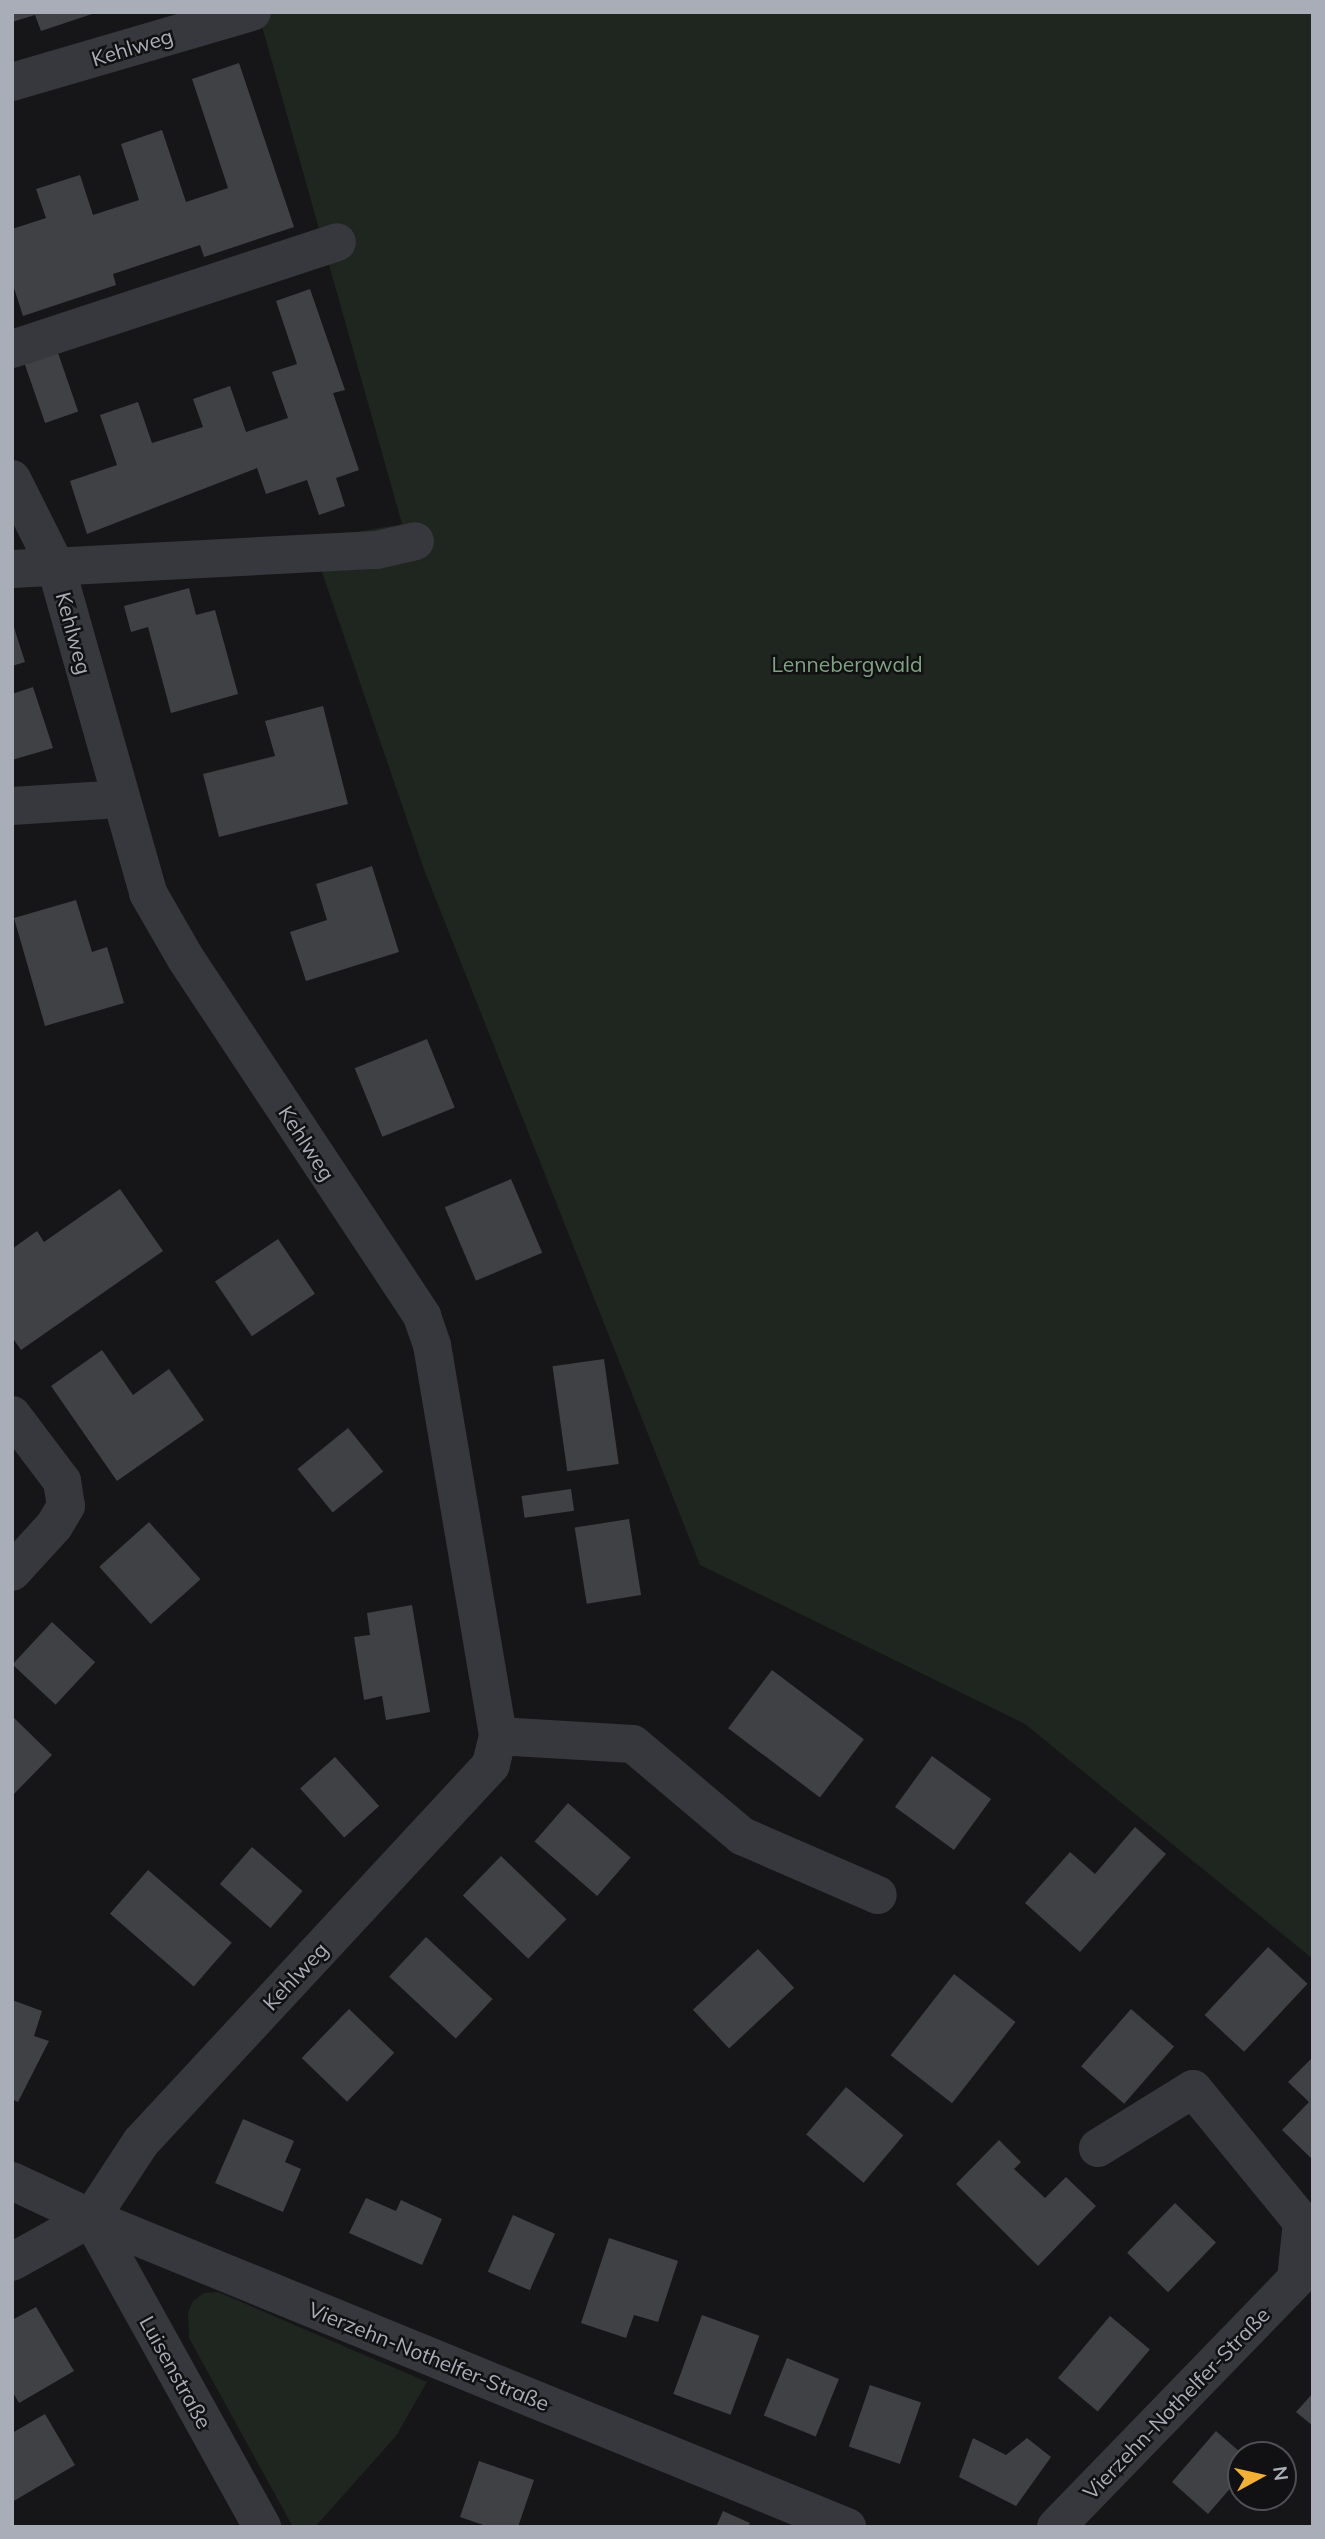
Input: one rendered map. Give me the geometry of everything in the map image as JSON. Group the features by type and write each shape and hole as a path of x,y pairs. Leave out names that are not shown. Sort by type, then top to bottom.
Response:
{"street":[{"name":"Kehlweg","path":"12,82 252,12"},
{"path":"12,349 337,242"},
{"name":"Kehlweg","path":"12,479 56,567 119,799 148,893 186,959 422,1317 432,1345 498,1736 491,1766 141,2142 91,2218"},
{"name":"Kehlweg","path":"12,569 377,550 415,541"},
{"path":"12,806 119,799"},
{"path":"12,1415 62,1481 66,1506 54,1526 12,1572"},
{"path":"498,1736 633,1744 741,1836 878,1895"},
{"name":"Vierzehn-Nothelfer-Straße","path":"1056,2527 1296,2279 1303,2222 1193,2089 1098,2148"},
{"name":"Vierzehn-Nothelfer-Straße","path":"12,2181 91,2218 847,2527"},
{"path":"12,2262 91,2218"},
{"name":"Luisenstraße","path":"91,2218 262,2527"}],"green space":[{"name":"Lennebergwald","path":"258,12 1313,12 1313,1959 1025,1724 700,1565 425,872 311,540 402,524"},
{"path":"218,2292 427,2382 396,2436 315,2527 293,2527 189,2338 188,2312 193,2301 204,2293"}],"building":[{"path":"12,12 95,13 41,31 35,15 12,22"},
{"path":"239,63 294,227 204,257 200,245 113,274 116,285 23,316 12,282 12,229 46,218 36,189 80,175 93,215 139,200 121,144 162,130 186,202 228,188 192,79"},
{"path":"310,289 345,390 333,393 359,470 336,478 345,506 319,515 307,480 266,494 257,468 87,534 70,481 117,465 100,415 138,402 152,443 203,427 193,399 230,386 246,432 288,418 272,372 297,364 276,301"},
{"path":"58,353 78,412 45,423 25,364"},
{"path":"189,588 196,615 215,610 238,694 171,713 148,627 131,632 124,606"},
{"path":"12,621 25,662 12,666"},
{"path":"33,687 53,748 12,760 12,694"},
{"path":"323,706 348,804 219,837 203,774 275,756 265,721"},
{"path":"372,866 399,952 306,981 290,932 327,920 316,884"},
{"path":"76,900 92,952 107,947 124,1003 45,1026 14,918"},
{"path":"427,1039 455,1108 382,1137 355,1068"},
{"path":"511,1179 542,1253 476,1281 445,1207"},
{"path":"120,1189 163,1251 21,1350 12,1337 12,1249 37,1231 44,1242"},
{"path":"278,1239 315,1294 252,1336 215,1281"},
{"path":"102,1350 133,1395 169,1369 204,1420 117,1481 51,1386"},
{"path":"604,1359 619,1464 567,1471 553,1366"},
{"path":"348,1428 383,1472 333,1512 297,1469"},
{"path":"571,1489 574,1511 525,1518 521,1496"},
{"path":"629,1519 641,1595 587,1604 575,1528"},
{"path":"149,1522 201,1579 151,1624 99,1567"},
{"path":"412,1605 430,1712 386,1720 382,1696 364,1700 354,1637 370,1635 367,1613"},
{"path":"52,1622 95,1662 56,1705 12,1664"},
{"path":"772,1670 864,1739 820,1798 728,1728"},
{"path":"12,1716 52,1755 12,1796"},
{"path":"932,1756 991,1799 954,1850 895,1807"},
{"path":"335,1757 379,1806 344,1837 300,1788"},
{"path":"568,1803 631,1857 597,1896 535,1841"},
{"path":"1135,1827 1166,1854 1080,1952 1025,1903 1070,1852 1095,1874"},
{"path":"252,1847 303,1891 270,1928 220,1884"},
{"path":"501,1856 566,1919 528,1959 463,1896"},
{"path":"148,1870 232,1943 194,1987 110,1914"},
{"path":"426,1937 493,1999 456,2039 389,1976"},
{"path":"1268,1947 1307,1984 1244,2052 1205,2015"},
{"path":"758,1949 794,1988 729,2048 693,2010"},
{"path":"954,1974 1015,2022 952,2103 891,2055"},
{"path":"12,2000 42,2011 34,2036 49,2041 18,2102 12,2099"},
{"path":"349,2009 394,2053 347,2102 302,2058"},
{"path":"1131,2009 1174,2046 1124,2104 1081,2066"},
{"path":"1313,2057 1313,2160 1282,2130 1309,2102 1288,2082"},
{"path":"846,2087 903,2135 864,2183 806,2134"},
{"path":"243,2119 294,2141 285,2162 301,2169 283,2212 215,2183"},
{"path":"999,2140 1021,2162 1014,2169 1045,2198 1066,2177 1096,2206 1038,2266 956,2184"},
{"path":"366,2198 396,2211 401,2200 442,2219 422,2265 349,2233"},
{"path":"1175,2203 1216,2243 1168,2292 1127,2253"},
{"path":"513,2215 555,2234 530,2290 488,2272"},
{"path":"609,2238 678,2261 658,2322 634,2315 626,2338 581,2323"},
{"path":"36,2307 74,2371 19,2403 12,2391 12,2320"},
{"path":"702,2315 759,2336 731,2415 673,2394"},
{"path":"1110,2316 1150,2349 1098,2411 1058,2378"},
{"path":"787,2358 839,2379 816,2436 764,2415"},
{"path":"870,2385 921,2403 900,2464 849,2446"},
{"path":"1313,2393 1313,2426 1296,2412"},
{"path":"45,2414 75,2465 12,2502 12,2433"},
{"path":"1216,2431 1227,2441 1227,2492 1208,2514 1172,2482"},
{"path":"973,2438 1006,2455 1027,2438 1051,2457 1016,2506 959,2477"},
{"path":"479,2461 534,2480 518,2527 489,2527 460,2517"},
{"path":"723,2511 750,2523 748,2527 716,2527"}]}
